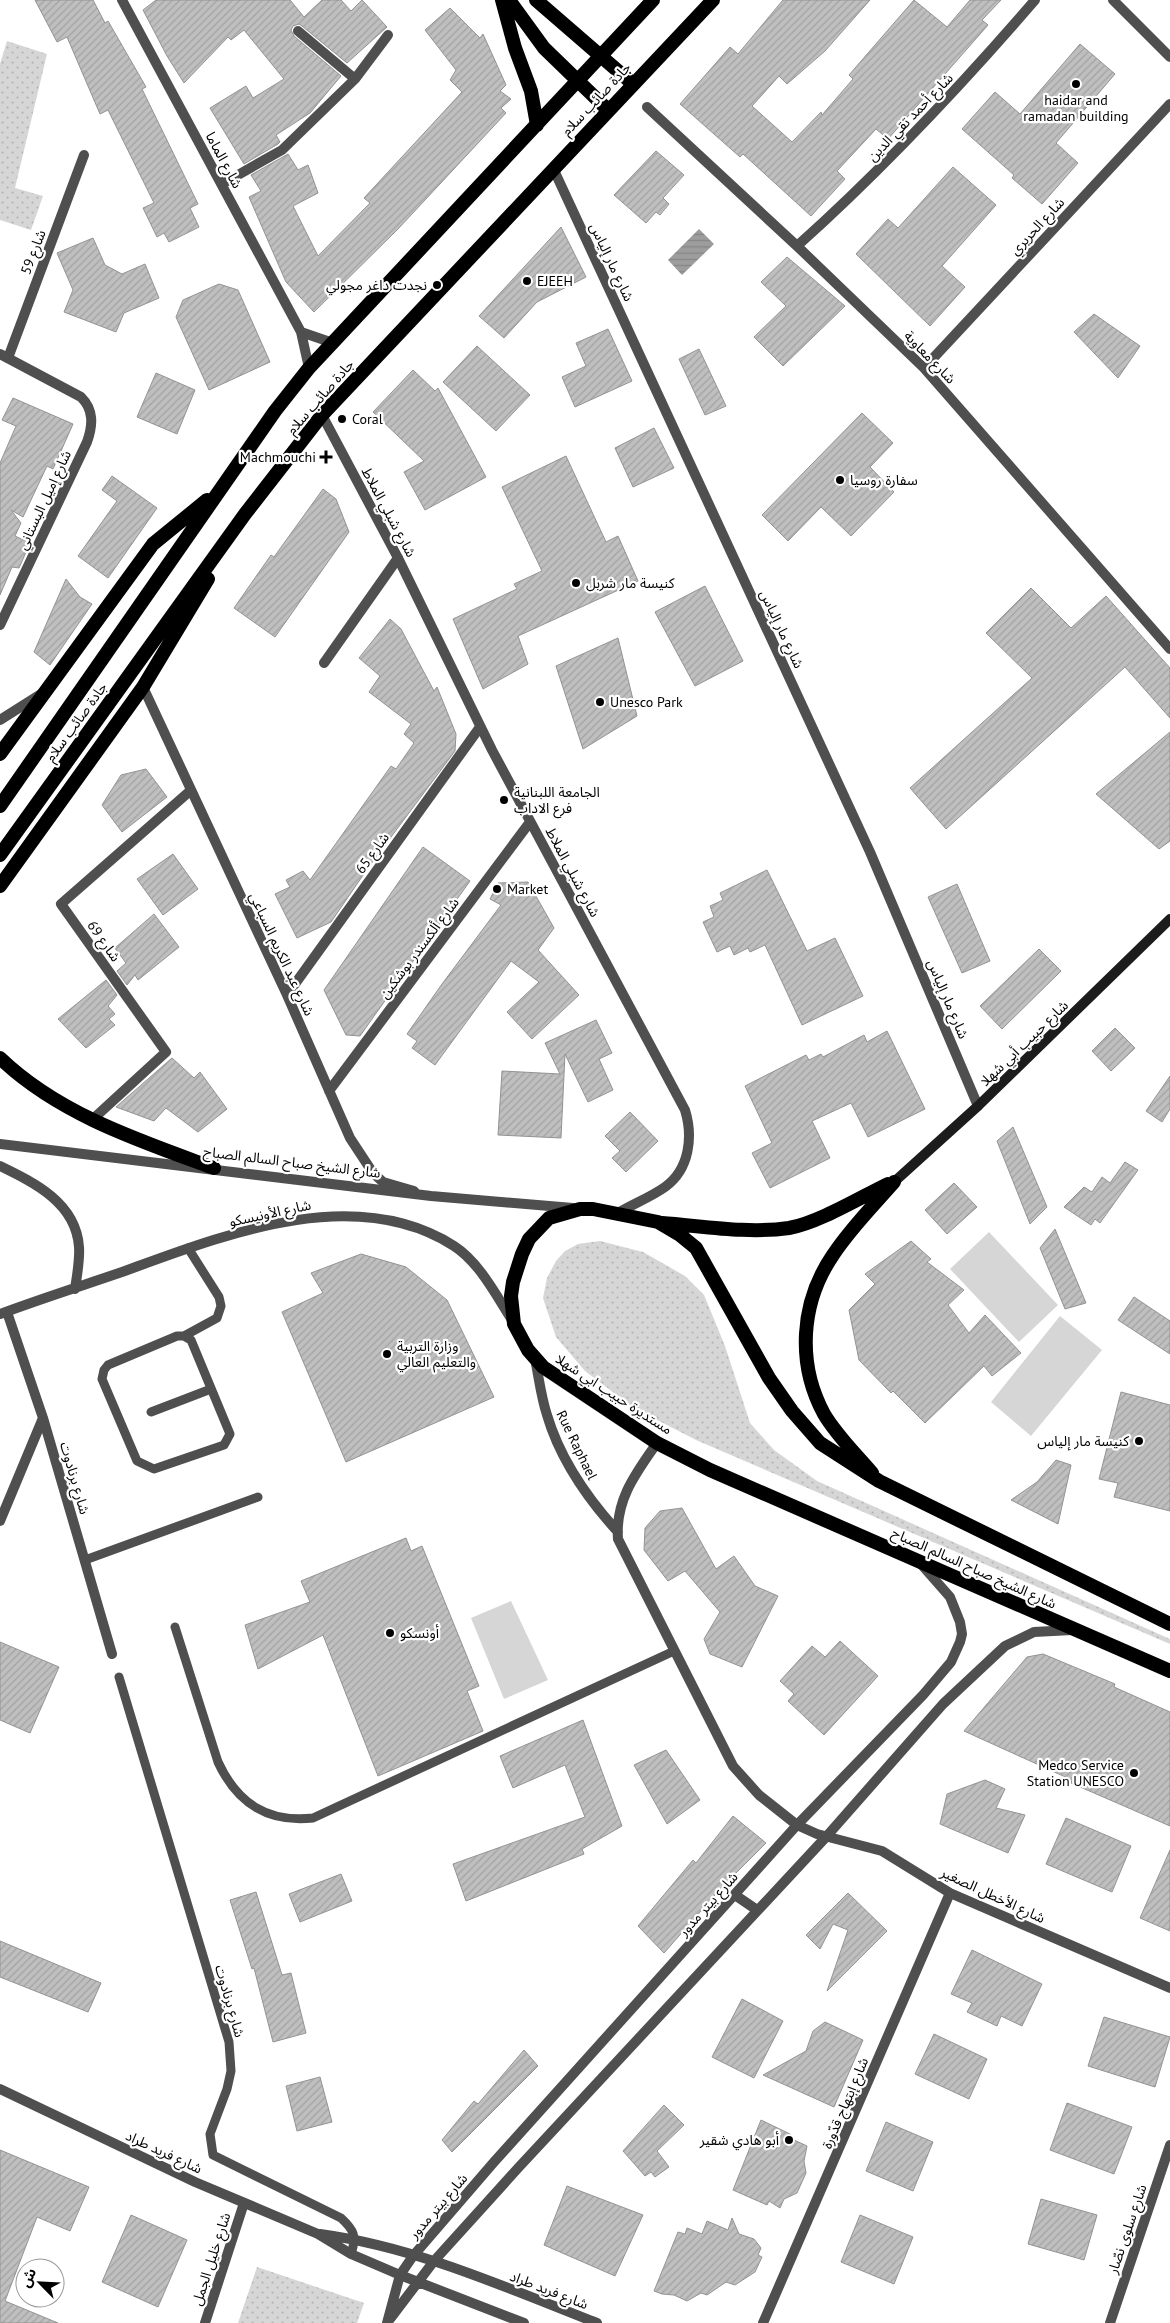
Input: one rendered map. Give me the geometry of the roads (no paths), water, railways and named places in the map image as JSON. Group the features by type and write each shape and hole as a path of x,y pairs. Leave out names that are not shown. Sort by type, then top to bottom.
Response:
{"highway":[{"path":"502,0 514,48 531,90 537,125"},
{"path":"509,0 544,48 608,110"},
{"path":"536,0 633,84"},
{"name":"جادة صائب سلام","path":"0,806 275,411 309,368 653,0"},
{"name":"جادة صائب سلام","path":"0,855 246,514 322,415 713,0"},
{"path":"0,754 153,544 220,490"},
{"path":"0,886 143,687 246,514"},
{"path":"0,1058 33,1085 93,1119 161,1149 214,1168"},
{"path":"658,1222 762,1229 791,1228 894,1182"},
{"path":"894,1182 833,1254 814,1291 805,1335 808,1372 825,1415 841,1438 879,1481 1170,1624"},
{"name":"مستديرة حبيب ابي شهلا","path":"764,1495 657,1443 555,1375 535,1359 514,1324 511,1296 513,1282 529,1239 538,1227 549,1218 586,1209 618,1213 658,1222 680,1235 696,1248 769,1378 792,1411 820,1443 854,1467 879,1481"},
{"name":"شارع الشيخ صباح السالم الصباح","path":"764,1495 1170,1671"}],"main road":[{"name":"شارع حبيب أبي شهلا","path":"894,1182 978,1106 1170,919"}],"street":[{"name":"شارع الماما","path":"122,0 301,332 309,368"},
{"name":"شارع أحمد تقي الدين","path":"797,246 862,187 921,128 1036,0"},
{"path":"1113,0 1170,57"},
{"path":"298,31 355,79"},
{"path":"222,184 282,150 355,79 388,35"},
{"name":"شارع الحريري","path":"924,368 1170,104"},
{"name":"شارع معاوية","path":"647,108 797,246 924,368 1170,649"},
{"name":"شارع 59","path":"4,356 84,155"},
{"name":"شارع مار إلياس","path":"553,168 870,852 978,1106"},
{"path":"301,332 333,343"},
{"name":"شارع إميل البستاني","path":"0,625 90,432 92,423 89,407 81,397 4,356"},
{"name":"شارع شبلي الملاط","path":"322,415 398,558 480,727 688,1120 689,1144 682,1168 665,1187 618,1213"},
{"path":"324,663 398,558"},
{"name":"شارع عبد الكريم السباعي","path":"143,687 287,995 350,1138 373,1173 382,1182 432,1196"},
{"path":"0,720 45,690"},
{"name":"شارع 65","path":"287,995 480,727"},
{"name":"شارع 69","path":"93,1119 166,1052 61,904 190,791"},
{"name":"شارع ألكسندر بوشكين","path":"329,1091 530,822"},
{"name":"شارع الشيخ صباح السالم الصباح","path":"0,1144 214,1168 432,1196 586,1209"},
{"path":"0,1166 32,1184 65,1208 76,1226 79,1246 75,1289"},
{"name":"شارع الأونيسكو","path":"3,1313 188,1248 234,1234 314,1217 340,1215 391,1222 436,1236 454,1246 470,1259 514,1324"},
{"name":"شارع برنادوت","path":"3,1313 43,1418 112,1654"},
{"name":"Rue Raphael","path":"535,1359 546,1415 569,1466 594,1505 618,1532"},
{"path":"0,1521 43,1418"},
{"path":"618,1532 618,1517 627,1488 657,1443"},
{"name":"شارع الأخطل الصغير","path":"618,1532 622,1550 733,1766 759,1795 797,1825 826,1837 882,1851 950,1892 1170,1988"},
{"name":"شارع بيتر مدور","path":"400,2275 413,2256 494,2162 797,1825 923,1695 955,1655 962,1634 956,1609 950,1597 919,1561"},
{"path":"387,2322 434,2262 519,2167 826,1837 943,1704 989,1658 1005,1646 1034,1632 1074,1630"},
{"name":"شارع إبتهاج قدّورة","path":"764,2323 950,1892"},
{"path":"735,1895 757,1910"},
{"name":"شارع فريد طراد","path":"0,2089 244,2203 318,2234 351,2254 524,2323"},
{"name":"شارع سلوى نصّار","path":"1110,2323 1170,2144"},
{"name":"شارع خليل الجمل","path":"205,2323 244,2203"},
{"name":"شارع فريد طراد","path":"318,2234 355,2241 434,2262 597,2323"},
{"path":"387,2322 400,2275"}],"lane":[{"path":"184,1336 191,1340 230,1434 224,1445 154,1469 137,1461 102,1379 104,1370 108,1365 177,1336 184,1336 217,1318 221,1306 219,1297 188,1248"},
{"path":"151,1412 211,1388"},
{"path":"85,1560 258,1497"},
{"path":"175,1627 218,1762 225,1777 246,1802 260,1811 298,1820 312,1818 674,1651"},
{"name":"شارع برنادوت","path":"119,1677 229,2042 232,2071 210,2134 213,2155 341,2218 352,2227 355,2241"},
{"path":"351,2254 355,2241"}],"place":[{"name":"haidar and ramadan building","path":"1076,84"},
{"name":"EJEEH","path":"527,281"},
{"name":"نجدت داغر مجولي","path":"437,285"},
{"name":"Coral","path":"342,419"},
{"name":"Machmouchi","path":"326,457"},
{"name":"سفارة روسيا","path":"840,480"},
{"name":"كنيسة مار شربل","path":"576,583"},
{"name":"Unesco Park","path":"600,702"},
{"name":"الجامعة اللبنانية فرع الاداب","path":"504,800"},
{"name":"Market","path":"497,889"},
{"name":"وزارة التربية والتعليم العالي","path":"387,1354"},
{"name":"كنيسة مار إلياس","path":"1139,1441"},
{"name":"أونسكو","path":"390,1633"},
{"name":"Medco Service Station UNESCO","path":"1134,1773"},
{"name":"أبو هادي شقير","path":"789,2140"}]}
